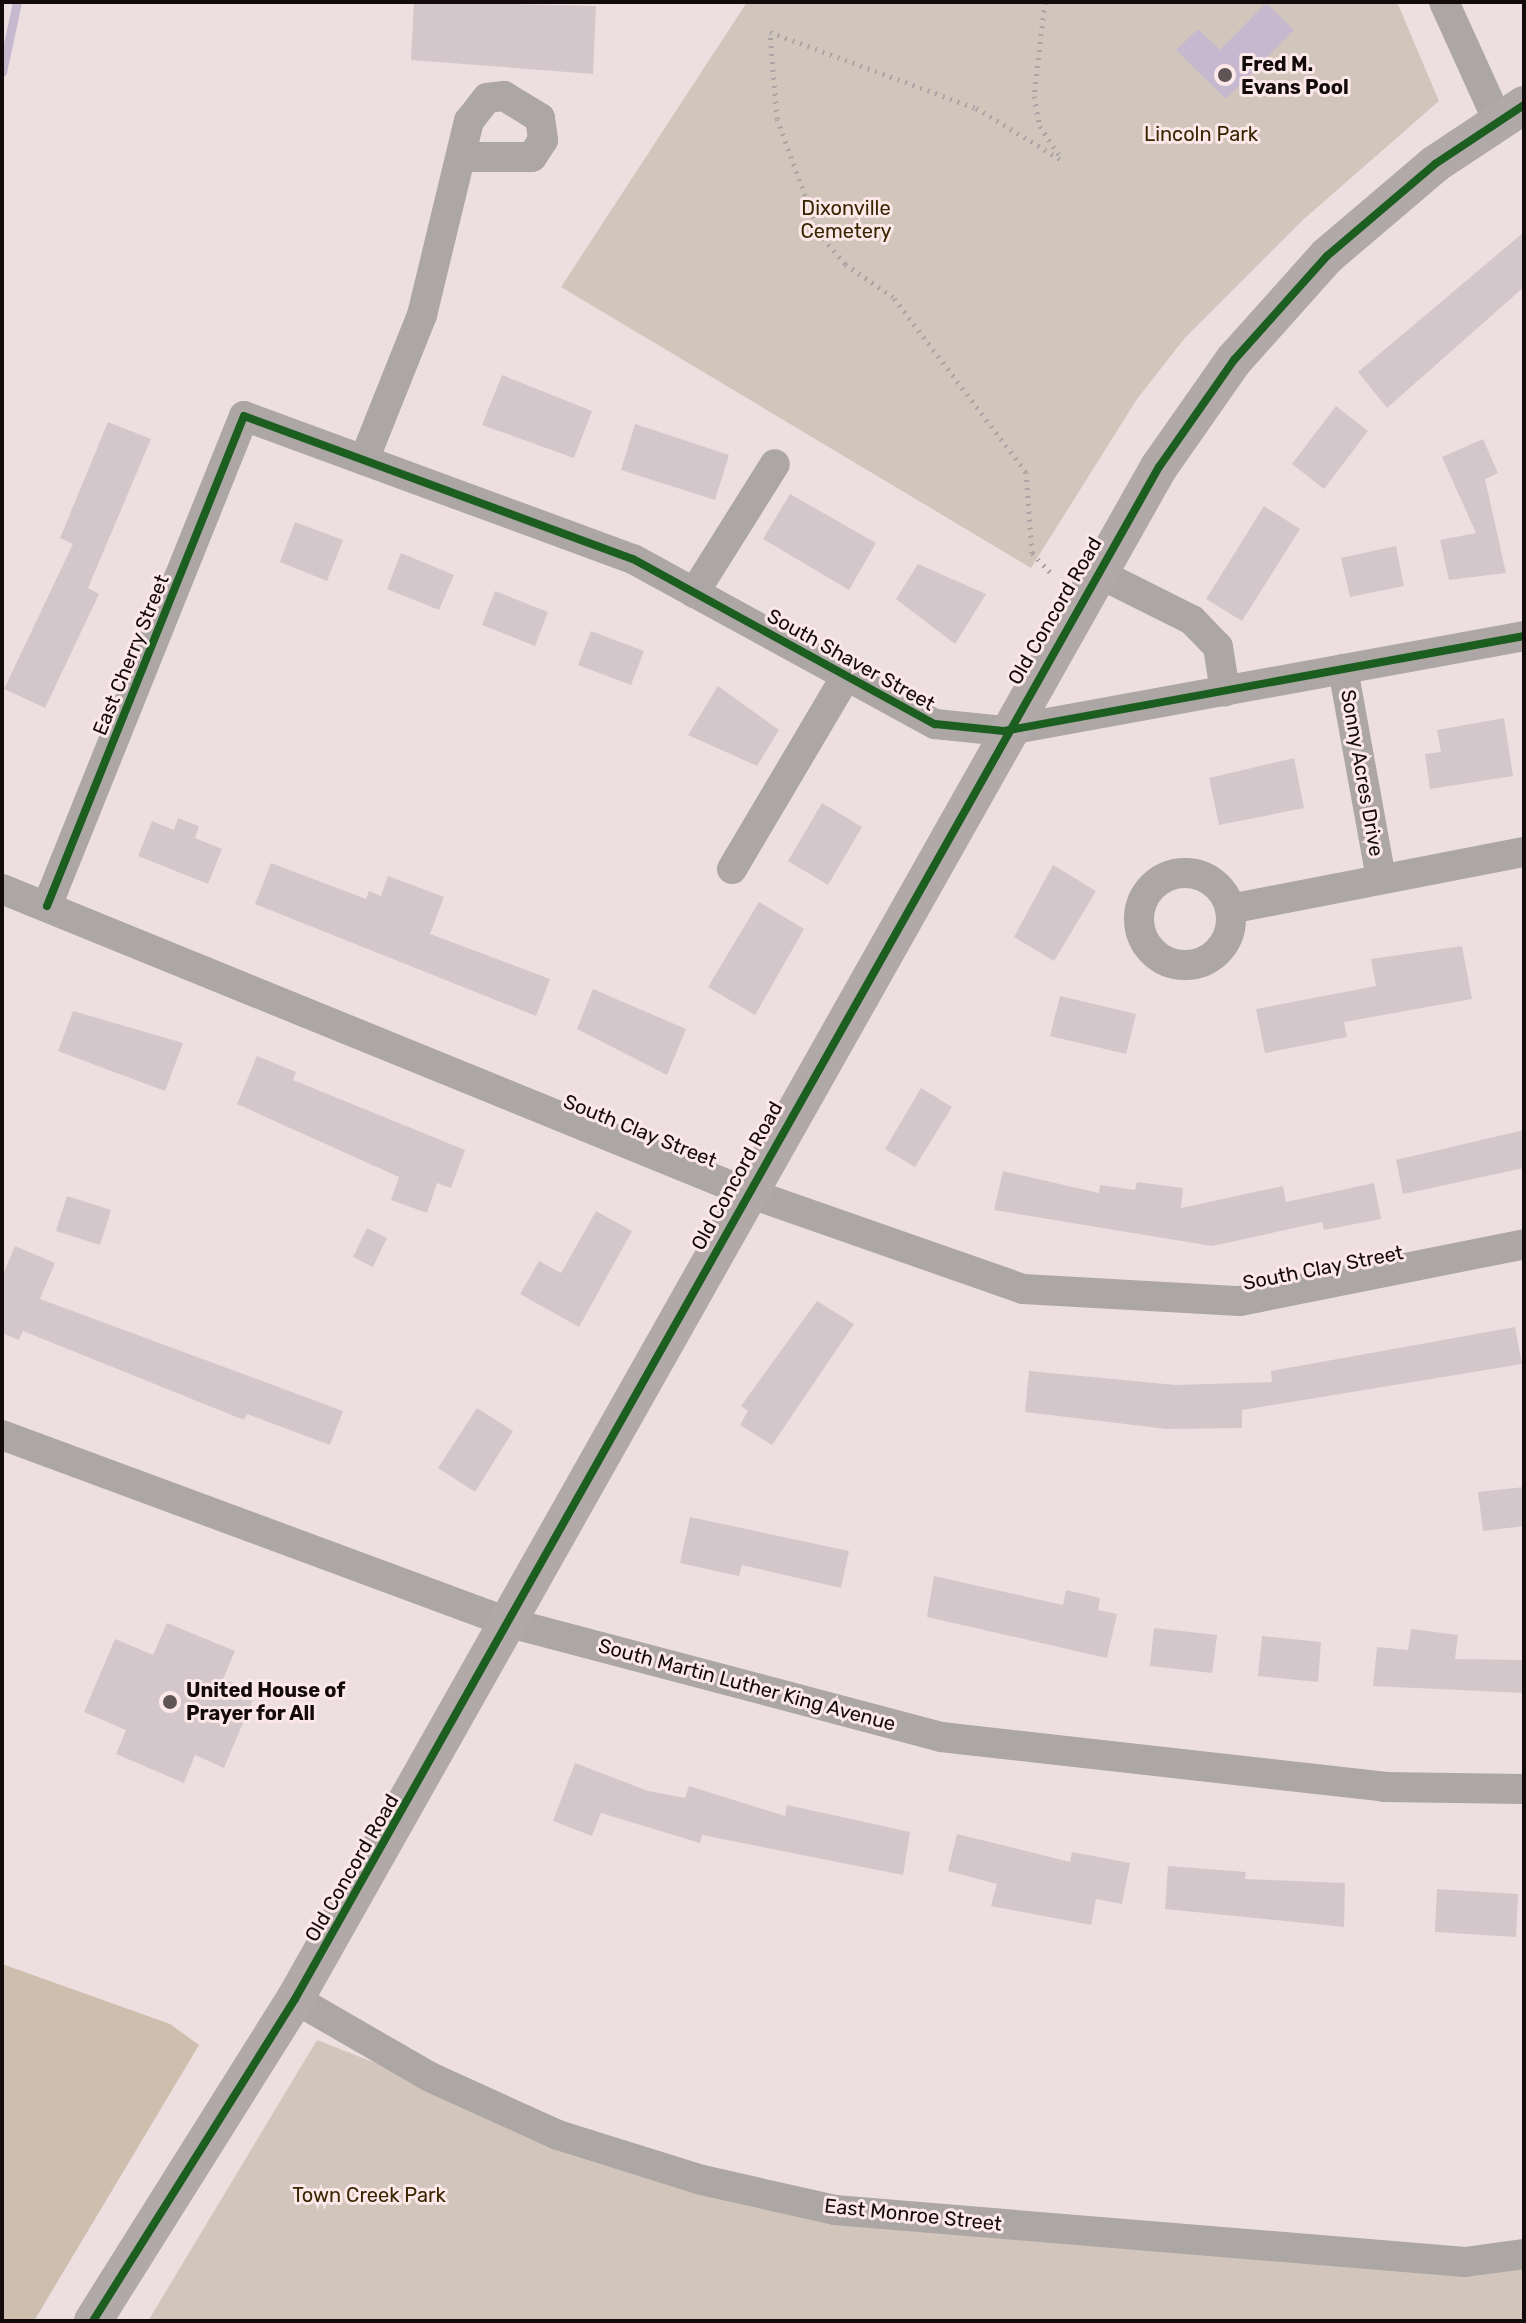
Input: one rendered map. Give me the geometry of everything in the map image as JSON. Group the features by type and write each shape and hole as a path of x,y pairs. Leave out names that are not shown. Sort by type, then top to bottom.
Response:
{"main road":[{"name":"Old Concord Road","path":"93,2321 295,1999 510,1623 1004,731 1194,412 1278,307 1380,208 1511,112"}],"street":[{"path":"1444,2 1511,112"},
{"path":"364,460 422,315 462,157"},
{"name":"South Shaver Street","path":"244,416 633,559 935,724 1004,731 1524,636"},
{"name":"East Cherry Street","path":"47,906 244,416"},
{"path":"694,593 775,464"},
{"path":"1096,572 1192,620 1218,647 1225,691"},
{"name":"Sonny Acres Drive","path":"1343,669 1381,878"},
{"path":"732,869 846,676"},
{"name":"Sonny Acres Drive","path":"1230,909 1524,852"},
{"name":"South Clay Street","path":"2,889 746,1192 1023,1289 1240,1301 1524,1244"},
{"name":"South Martin Luther King Avenue","path":"2,1435 510,1623 941,1737 1384,1787 1524,1789"},
{"name":"East Monroe Street","path":"295,1999 430,2077 558,2135 702,2180 835,2210 1465,2262 1524,2254"}],"path":[{"path":"1045,2 1034,96 1040,126 1063,161 932,89 770,32 767,49 777,119 819,233 845,264 893,297 1026,472 1032,553 1050,572"}],"green space":[{"name":"Dixonville Cemetery","path":"747,2 1397,2 1439,101 1304,219 1184,339 1137,399 1031,568 561,287"},
{"name":"Town Creek Park","path":"317,2040 558,2135 835,2210 1524,2253 1524,2321 148,2321"}],"shaded area":[{"name":"Fred M. Evans Pool","path":"1266,3 1294,30 1226,99 1176,50 1198,29 1220,50"},
{"path":"2,1964 170,2024 199,2045 34,2321 2,2321"}],"building":[{"path":"414,2 596,6 593,74 411,60"},
{"path":"1524,232 1524,287 1387,408 1358,372"},
{"path":"502,375 592,411 574,458 482,425"},
{"path":"1336,406 1368,431 1324,489 1292,464"},
{"path":"108,422 151,439 88,588 99,594 45,708 4,689 73,544 60,538"},
{"path":"635,424 729,455 715,500 621,470"},
{"path":"1483,439 1498,473 1485,479 1506,573 1449,580 1440,540 1476,533 1442,457"},
{"path":"790,494 876,543 849,590 763,539"},
{"path":"1264,506 1300,529 1242,621 1206,599"},
{"path":"295,522 343,540 327,581 280,562"},
{"path":"1396,546 1404,586 1350,597 1341,558"},
{"path":"401,553 454,575 439,610 387,589"},
{"path":"918,564 986,594 955,644 896,599"},
{"path":"495,591 548,612 535,646 482,625"},
{"path":"591,631 644,651 631,685 578,665"},
{"path":"718,686 779,730 757,766 688,735"},
{"path":"1504,718 1513,776 1430,789 1425,754 1441,752 1437,730"},
{"path":"1294,758 1304,808 1219,825 1209,778"},
{"path":"822,803 862,827 828,885 788,861"},
{"path":"178,818 199,826 195,838 222,849 208,884 138,856 152,821 174,830"},
{"path":"271,863 366,899 369,891 381,896 388,876 444,897 430,934 550,979 536,1016 255,904"},
{"path":"1053,865 1096,891 1054,961 1014,937"},
{"path":"759,902 804,929 755,1015 708,987"},
{"path":"1462,946 1472,999 1344,1022 1347,1037 1265,1053 1256,1009 1376,986 1371,959"},
{"path":"593,989 686,1029 667,1075 577,1029"},
{"path":"1060,996 1136,1014 1126,1054 1050,1036"},
{"path":"73,1011 183,1043 165,1091 58,1051"},
{"path":"257,1056 296,1072 293,1080 465,1150 451,1188 437,1183 427,1213 391,1200 399,1177 237,1104"},
{"path":"921,1088 952,1107 915,1167 885,1149"},
{"path":"1524,1130 1524,1168 1403,1194 1396,1160"},
{"path":"1003,1171 1099,1193 1100,1185 1135,1190 1137,1182 1183,1188 1181,1208 1283,1186 1286,1202 1374,1183 1381,1219 1324,1230 1322,1222 1212,1246 994,1210"},
{"path":"67,1196 111,1210 100,1245 56,1231"},
{"path":"596,1211 632,1231 579,1327 520,1294 539,1261 561,1273"},
{"path":"367,1228 387,1238 373,1267 353,1257"},
{"path":"15,1246 55,1263 40,1299 343,1411 330,1445 247,1414 244,1420 23,1331 19,1340 2,1333 2,1277"},
{"path":"817,1301 854,1324 772,1445 740,1425 748,1411 741,1406"},
{"path":"1515,1327 1522,1364 1242,1410 1242,1428 1167,1429 1025,1412 1029,1371 1176,1385 1272,1382 1271,1371"},
{"path":"477,1408 513,1431 475,1492 438,1468"},
{"path":"1524,1487 1524,1526 1483,1531 1478,1492"},
{"path":"690,1517 849,1551 841,1588 742,1565 739,1576 680,1563"},
{"path":"934,1576 1063,1605 1066,1590 1100,1598 1098,1610 1117,1614 1107,1658 927,1617"},
{"name":"United House of Prayer for All","path":"167,1623 235,1651 223,1679 256,1692 224,1768 195,1755 184,1783 116,1754 126,1730 84,1712 115,1639 153,1655"},
{"path":"1154,1628 1217,1635 1212,1673 1150,1666"},
{"path":"1411,1629 1458,1635 1455,1659 1524,1660 1524,1693 1373,1686 1377,1647 1408,1650"},
{"path":"1262,1636 1321,1642 1318,1682 1258,1676"},
{"path":"575,1763 648,1791 685,1798 689,1786 785,1816 787,1805 910,1832 903,1875 702,1835 700,1843 601,1813 592,1836 553,1821"},
{"path":"957,1834 1070,1862 1072,1852 1130,1863 1122,1904 1096,1899 1091,1925 991,1906 997,1884 948,1871"},
{"path":"1168,1866 1246,1872 1245,1879 1345,1883 1344,1927 1165,1909"},
{"path":"1437,1889 1518,1894 1516,1937 1435,1932"}],"waterway":[{"path":"2,72 17,2"}],"cycle path":[{"path":"93,2321 295,1999 1159,467 1234,360 1327,256 1435,164 1524,105"},
{"path":"47,906 244,416 633,559 935,724 1004,731 1524,636"}],"place":[{"name":"Fred M. Evans Pool","path":"1225,75"},
{"name":"United House of Prayer for All","path":"170,1702"}],"park label":[{"name":"Lincoln Park","path":"1201,134"}]}
